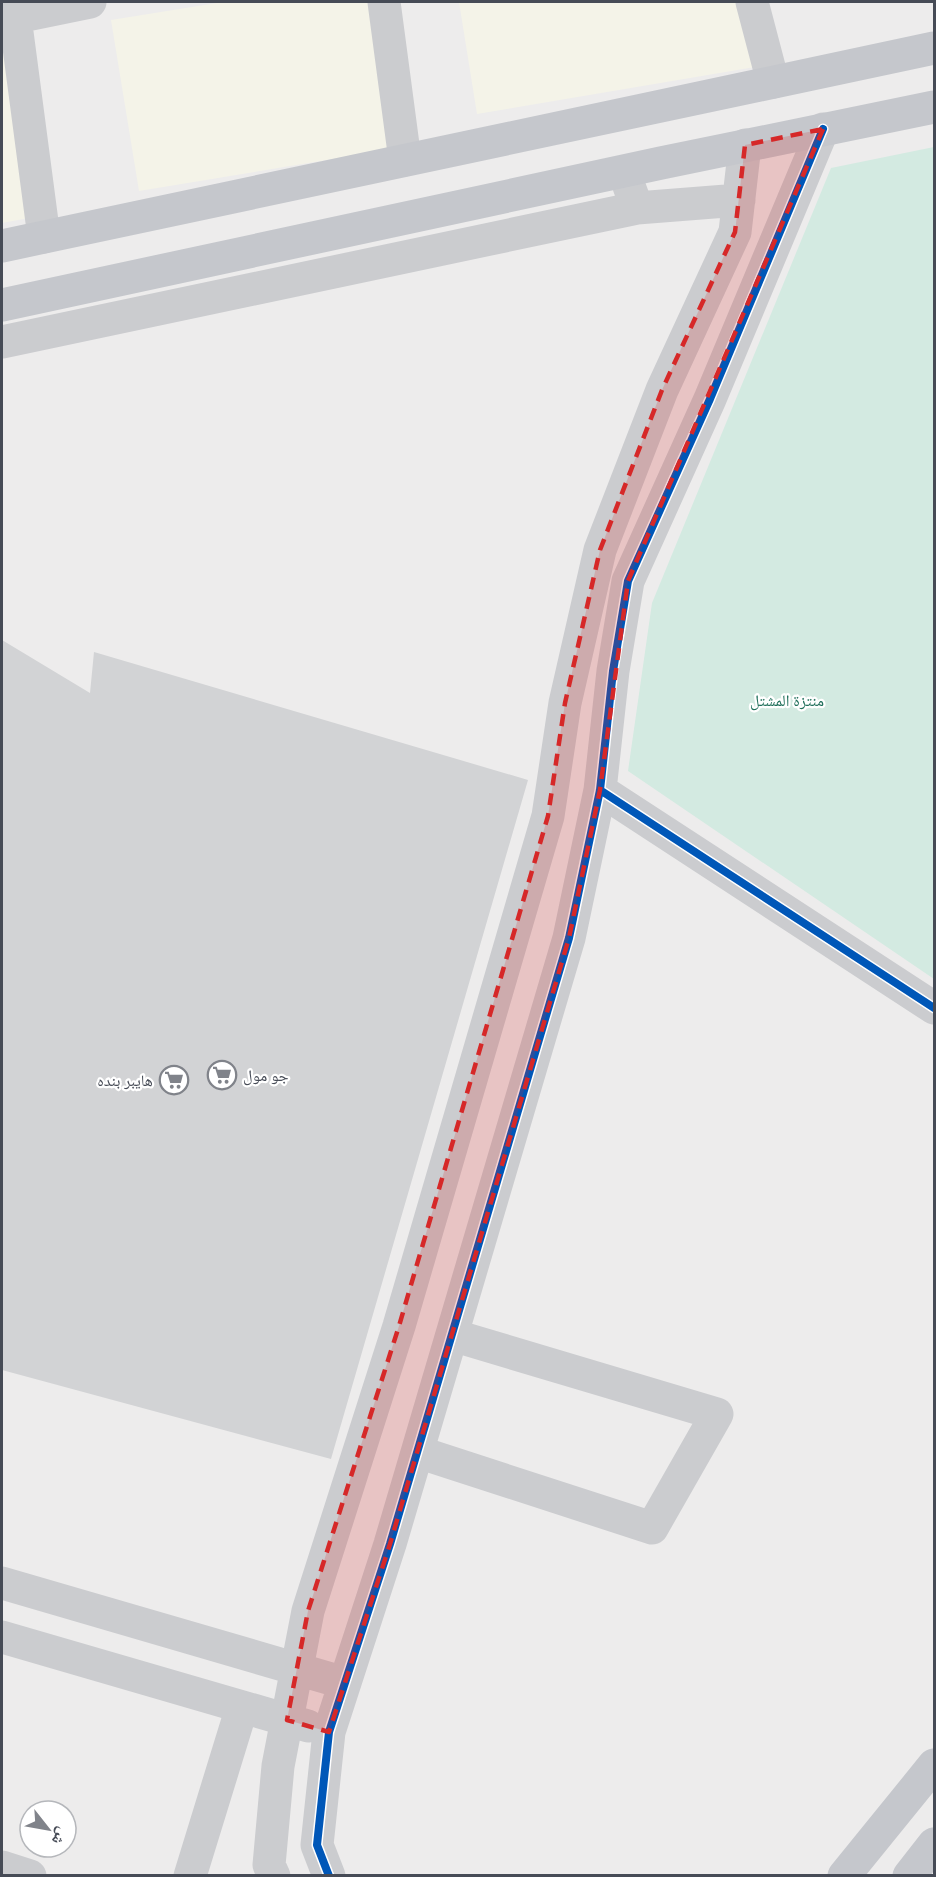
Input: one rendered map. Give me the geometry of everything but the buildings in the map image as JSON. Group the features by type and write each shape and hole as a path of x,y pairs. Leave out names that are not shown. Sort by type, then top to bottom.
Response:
{"main road":[{"path":"2,246 934,48"},
{"path":"2,305 624,171 934,107"},
{"path":"844,1875 934,1765"},
{"path":"909,1875 934,1844"}],"street":[{"path":"44,237 10,13 90,2"},
{"path":"384,2 405,160"},
{"path":"752,2 773,81"},
{"path":"329,1875 317,1845 329,1732 418,1452 569,938 600,790 613,671 628,580 710,399 823,129"},
{"path":"273,1875 269,1865 278,1766 308,1611 399,1326 548,816 565,703 600,550 662,390 735,232 745,146"},
{"path":"624,171 637,208"},
{"path":"2,342 637,208 739,200"},
{"path":"600,790 934,1008"},
{"path":"418,1452 652,1528 717,1414 452,1335"},
{"path":"2,1583 345,1683"},
{"path":"166,1684 176,1634"},
{"path":"2,1637 329,1732"},
{"path":"190,1875 242,1707"},
{"path":"2,1867 30,1875"}],"highlighted area":[{"path":"823,129 628,581 600,790 569,938 390,1544 329,1732 287,1720 308,1611 399,1326 548,816 565,703 600,550 662,390 735,232 745,145"}],"shaded area":[{"path":"223,2 394,2 417,145 139,191 111,20"},
{"path":"459,2 744,2 755,67 477,114"},
{"path":"28,42 56,213 2,223 2,47"}],"green space":[{"name":"منتزة المشتل","path":"934,147 934,979 628,771 652,603 831,168"}],"cycle path":[{"path":"329,1876 317,1845 329,1732 390,1544 569,938 600,790 613,671 628,581 710,399 823,129"},
{"path":"600,790 934,1008"}],"place":[{"name":"جو مول","path":"222,1075"},
{"name":"هايبر بنده","path":"174,1080"}]}
